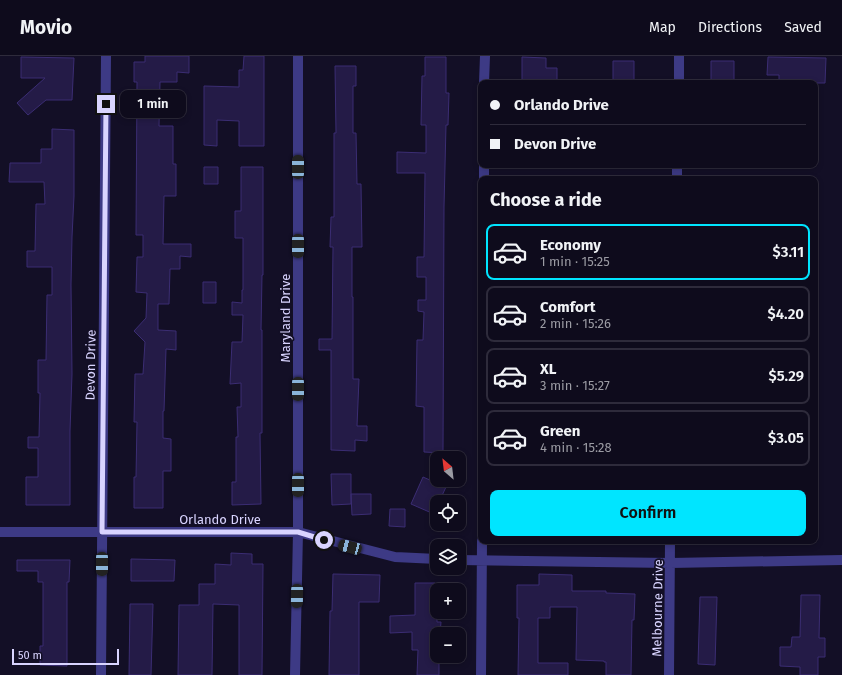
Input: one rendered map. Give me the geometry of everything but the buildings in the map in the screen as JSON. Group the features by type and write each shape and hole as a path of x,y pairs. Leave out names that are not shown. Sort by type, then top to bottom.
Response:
{"street":[{"name":"Devon Drive","path":"101,675 106,56"},
{"name":"Maryland Drive","path":"295,675 298,532 298,56"},
{"path":"484,56 484,80"},
{"path":"679,56 679,80"},
{"name":"Orlando Drive","path":"0,532 298,532 395,557 430,559"},
{"path":"481,675 482,544"},
{"name":"Melbourne Drive","path":"669,675 670,544"},
{"path":"466,560 670,562 842,560"}],"route":[{"path":"106,104 102,532 298,532 324,540"}]}
